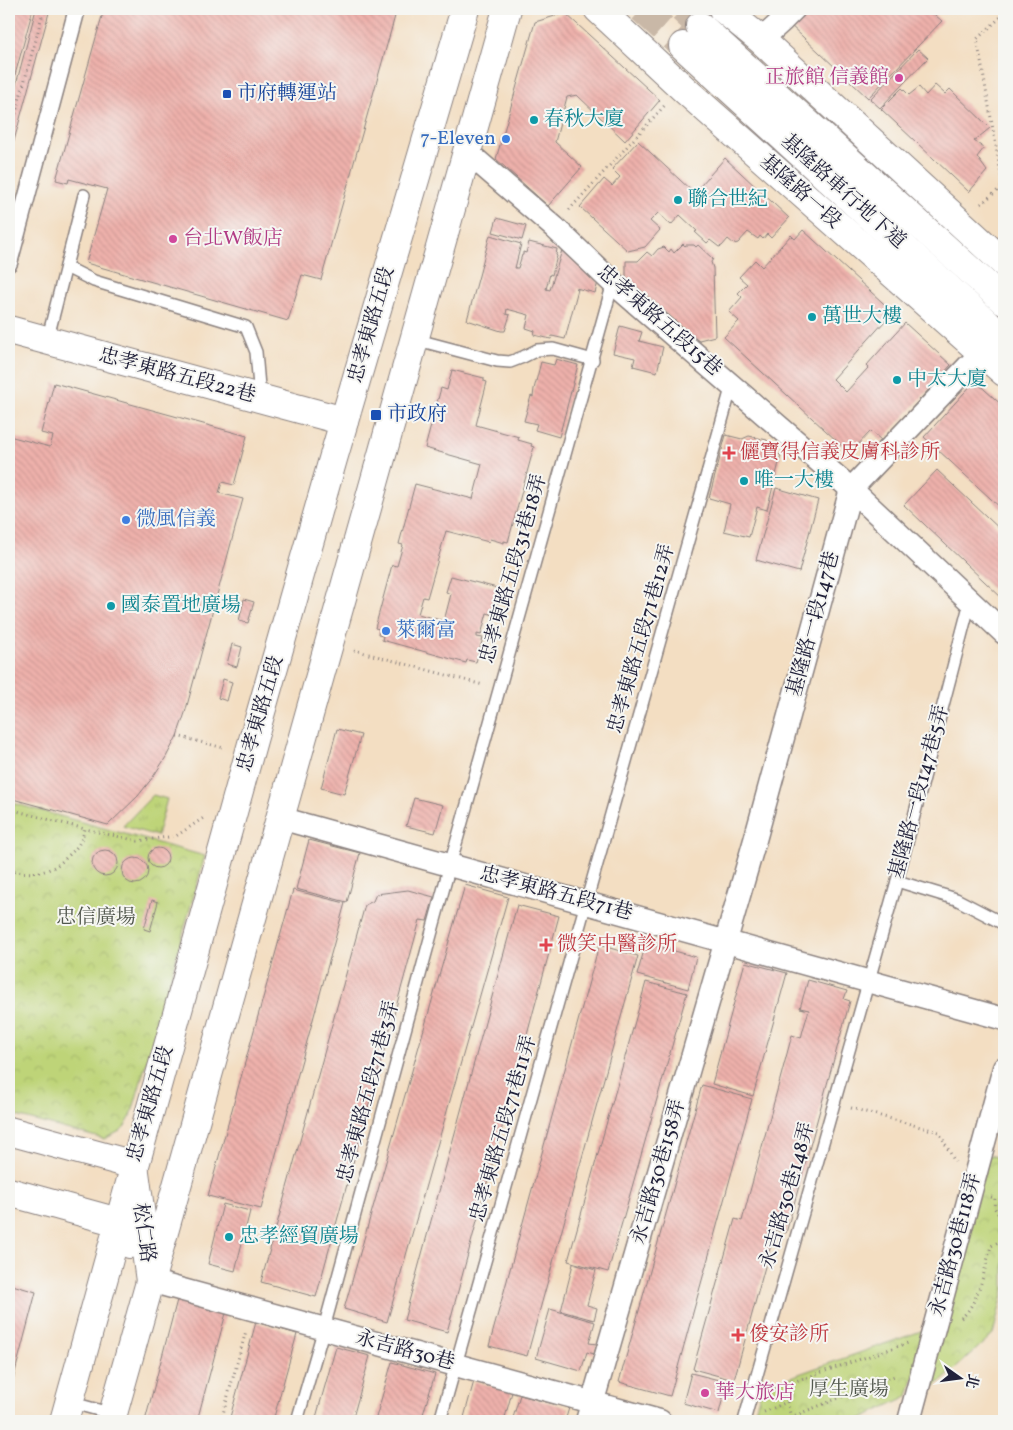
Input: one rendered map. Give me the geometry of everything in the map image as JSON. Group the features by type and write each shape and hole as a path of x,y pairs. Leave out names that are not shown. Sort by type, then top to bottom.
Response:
{"main road":[{"name":"忠孝東路五段","path":"66,1411 344,421 465,9"},
{"path":"112,1418 507,9"},
{"name":"基隆路一段","path":"598,9 686,91 993,345 1004,372"},
{"path":"616,9 630,38"},
{"path":"723,9 760,40 1004,263"},
{"name":"基隆路車行地下道","path":"700,26 1004,301"},
{"name":"基隆路車行地下道","path":"683,46 993,345"},
{"name":"忠孝東路五段22巷","path":"9,330 344,421"},
{"path":"9,1131 134,1166"},
{"name":"松仁路","path":"134,1166 150,1280"},
{"name":"松仁路","path":"9,1192 118,1222 150,1280"}],"street":[{"path":"9,263 77,9"},
{"path":"760,40 794,9"},
{"name":"忠孝東路五段15巷","path":"467,152 554,227 613,283 851,489"},
{"name":"基隆路一段147巷","path":"727,941 851,489 993,345"},
{"path":"851,489 1004,633"},
{"name":"忠孝東路五段71巷","path":"280,818 1004,1019"},
{"name":"永吉路30巷158弄","path":"590,1412 727,941"},
{"name":"永吉路30巷118弄","path":"909,1421 1004,1068"},
{"name":"永吉路30巷","path":"150,1280 456,1365 590,1412 660,1421"}],"lane":[{"path":"47,341 84,195"},
{"path":"66,267 94,282 246,327 256,352 260,398"},
{"name":"忠孝東路五段31巷18弄","path":"450,865 593,360 613,283"},
{"path":"414,339 497,361 510,362 536,350 553,349 593,360"},
{"name":"忠孝東路五段71巷12弄","path":"587,903 732,385"},
{"name":"基隆路一段147巷5弄","path":"868,981 897,881 970,602"},
{"name":"忠孝東路五段71巷3弄","path":"297,1421 450,865"},
{"path":"897,881 956,900 1004,924"},
{"name":"忠孝東路五段71巷11弄","path":"440,1421 587,903"},
{"name":"永吉路30巷148弄","path":"744,1421 868,981"},
{"path":"66,1411 112,1418"}],"path":[{"path":"9,138 44,9"},
{"path":"980,204 1004,186 977,39 1004,14"},
{"path":"554,227 668,102"},
{"path":"329,643 500,690"},
{"path":"177,736 225,749"},
{"path":"9,810 138,841 176,836 206,817"},
{"path":"9,871 28,874 51,870 64,861 81,842 85,829"},
{"path":"833,1104 939,1132 954,1162 976,1172"},
{"path":"989,1196 995,1198 994,1207 1000,1217 1004,1218"},
{"path":"959,1319 966,1314 978,1290 991,1246 1004,1239"},
{"path":"221,1421 252,1309"},
{"path":"766,1391 932,1335"},
{"path":"761,1407 759,1414 787,1402 792,1417 924,1365"}],"green space":[{"path":"153,795 167,799 157,836 123,826"},
{"name":"忠信廣場","path":"9,802 205,856 131,1116 120,1131 104,1139 9,1114"},
{"name":"厚生廣場","path":"989,1155 1004,1159 1004,1290 993,1334 943,1380 923,1393"},
{"name":"厚生廣場","path":"927,1329 908,1396 856,1421 752,1421 762,1387"}],"building":[{"path":"9,9 33,9 9,97"},
{"path":"36,9 50,9 9,159 9,111"},
{"name":"市府轉運站","path":"104,9 397,9 321,280 302,275 288,321 86,263 107,189 69,179 68,183 56,180"},
{"path":"801,9 928,9 942,21 868,98 788,23"},
{"name":"春秋大廈","path":"565,13 660,100 625,141 577,95 567,97 555,142 582,167 548,206 496,159 535,22"},
{"name":"正旅館 信義館","path":"918,49 928,58 880,108 870,99"},
{"path":"935,85 945,94 950,89 990,128 974,141 984,148 977,157 987,171 969,192 881,109 902,88 909,95 919,87 926,95"},
{"name":"聯合世紀","path":"638,141 694,193 725,158 789,218 771,238 767,234 763,239 760,236 758,239 748,232 738,243 734,244 728,239 719,247 710,240 707,243 680,215 671,225 658,213 650,221 660,230 645,247 628,251 580,207 604,179 612,186 620,177 612,169"},
{"path":"497,218 526,226 522,240 493,232"},
{"name":"萬世大樓","path":"803,230 893,312 833,379 846,392 868,368 866,366 905,323 951,365 882,441 871,431 850,453 724,337 739,321 729,312 742,297 738,293 747,284 739,277 755,260 762,267 791,235 795,239"},
{"path":"490,235 521,244 515,268 518,268 523,252 526,253 529,242 557,249 552,275 550,274 546,289 550,290 562,250 598,282 595,293 576,288 578,289 565,339 552,336 551,339 534,335 535,331 526,328 529,315 507,309 506,314 510,315 505,331 467,320"},
{"path":"683,244 696,247 698,245 713,259 711,262 713,268 715,336 695,341 626,277 626,261 638,261 647,252 652,256 658,249 664,247 669,252 671,249 674,253"},
{"path":"620,326 642,332 639,341 663,347 657,372 633,366 635,358 613,353"},
{"path":"556,359 578,365 559,437 535,430 537,424 524,421 531,396 533,397 541,362 554,365"},
{"path":"452,370 484,378 484,381 487,382 476,425 519,437 518,440 532,444 531,446 534,447 508,542 504,541 504,543 490,539 489,542 446,531 427,598 423,597 418,614 444,621 451,594 446,592 451,576 501,589 494,615 487,613 481,635 477,634 477,637 483,638 476,662 467,660 466,663 382,640 383,636 378,635 379,629 375,628 392,565 397,566 403,545 399,544 415,484 473,499 482,464 425,448 441,388 447,390"},
{"path":"975,381 1004,407 1004,511 924,437"},
{"name":"國泰置地廣場","path":"54,383 247,436 234,485 222,482 219,493 243,499 185,713 177,736 153,777 138,796 108,825 9,798 9,436 50,447 53,436 41,433"},
{"name":"唯一大樓","path":"726,435 742,439 749,436 767,440 771,446 769,452 781,455 767,510 757,507 749,537 724,531 730,504 709,498"},
{"path":"937,470 1004,533 1004,600 904,505"},
{"path":"776,488 818,500 799,572 756,560"},
{"path":"244,599 254,602 248,623 239,621"},
{"path":"232,644 242,647 237,667 227,664"},
{"path":"223,679 232,682 227,701 218,698"},
{"path":"337,729 361,735 344,794 321,788"},
{"path":"414,798 443,805 435,833 406,826"},
{"path":"309,840 360,853 347,902 296,889"},
{"path":"158,848 165,851 168,858 165,865 158,868 151,865 148,858 151,851"},
{"path":"105,850 114,854 118,863 114,872 105,876 96,872 92,863 96,854"},
{"path":"135,858 144,862 148,871 144,880 135,884 126,880 122,871 126,862"},
{"path":"465,885 508,897 387,1322 344,1309"},
{"path":"293,890 345,903 261,1209 208,1196"},
{"path":"408,890 434,897 427,921 420,920 316,1297 261,1282 365,905 373,901 376,894"},
{"path":"152,900 158,902 150,931 144,929"},
{"path":"517,905 559,916 447,1332 404,1320"},
{"path":"646,943 696,957 688,989 637,975"},
{"path":"599,945 638,956 527,1356 489,1346"},
{"path":"745,962 787,973 753,1096 712,1084"},
{"path":"808,980 847,991 844,999 850,1001 786,1233 775,1230 734,1380 693,1369 735,1219 742,1221 792,1035 801,1038 809,1010 800,1008"},
{"path":"646,982 687,993 608,1272 568,1261"},
{"path":"702,1085 752,1099 670,1396 619,1382"},
{"name":"忠孝經貿廣場","path":"223,1204 250,1211 235,1271 208,1264"},
{"path":"573,1264 596,1270 587,1305 597,1308 594,1320 561,1311"},
{"path":"9,1284 36,1292 9,1395"},
{"path":"177,1300 226,1313 197,1421 145,1421"},
{"path":"550,1309 595,1322 589,1343 597,1344 594,1354 587,1352 581,1371 536,1358"},
{"path":"256,1322 297,1334 273,1421 229,1421"},
{"path":"336,1347 370,1356 352,1421 315,1421"},
{"path":"392,1362 435,1374 421,1421 375,1421"},
{"name":"華大旅店","path":"691,1373 727,1382 719,1413 683,1403"},
{"path":"474,1381 512,1392 504,1421 463,1421"},
{"path":"520,1395 569,1408 565,1421 512,1421"}],"tunnel":[{"path":"642,9 683,46"},
{"path":"682,9 700,26"}],"place":[{"name":"正旅館 信義館","path":"899,78"},
{"name":"市府轉運站","path":"227,94"},
{"name":"春秋大廈","path":"534,120"},
{"name":"7-Eleven","path":"506,139"},
{"name":"聯合世紀","path":"678,200"},
{"name":"台北W飯店","path":"173,239"},
{"name":"萬世大樓","path":"812,317"},
{"name":"中太大廈","path":"897,380"},
{"name":"市政府","path":"376,415"},
{"name":"儷寶得信義皮膚科診所","path":"729,453"},
{"name":"唯一大樓","path":"744,481"},
{"name":"微風信義","path":"126,520"},
{"name":"國泰置地廣場","path":"111,606"},
{"name":"萊爾富","path":"386,631"},
{"name":"微笑中醫診所","path":"546,945"},
{"name":"忠孝經貿廣場","path":"229,1237"},
{"name":"俊安診所","path":"738,1335"},
{"name":"華大旅店","path":"705,1393"}]}
